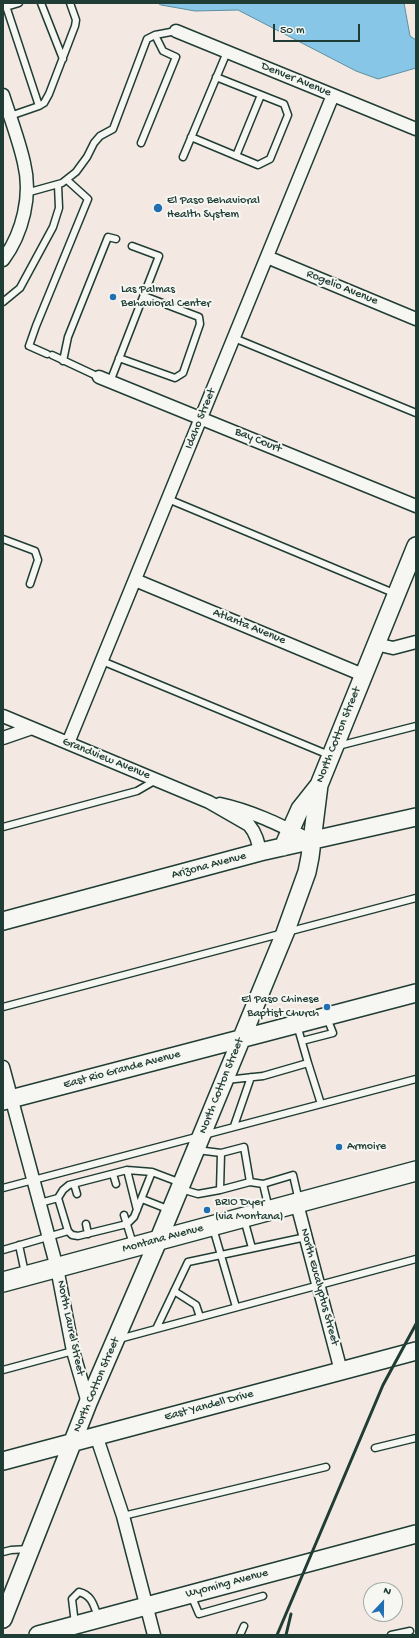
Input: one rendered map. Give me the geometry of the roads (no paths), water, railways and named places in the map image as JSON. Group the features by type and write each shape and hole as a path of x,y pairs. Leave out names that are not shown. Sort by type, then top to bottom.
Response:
{"main road":[{"name":"North Cotton Street","path":"3,1619 32,1549 88,1403 171,1211 285,932 307,872 319,785 416,546"},
{"path":"283,847 300,809 319,785"},
{"name":"Arizona Avenue","path":"3,921 260,852 416,817"},
{"name":"East Rio Grande Avenue","path":"7,1100 416,993"},
{"name":"Montana Avenue","path":"3,1282 416,1171"},
{"name":"East Yandell Drive","path":"3,1461 416,1351"},
{"name":"North Laurel Street","path":"88,1403 96,1435"},
{"name":"Wyoming Avenue","path":"38,1635 416,1534"}],"street":[{"name":"Denver Avenue","path":"176,31 416,129"},
{"path":"3,95 25,164 26,193 22,219 16,239 3,260"},
{"name":"Idaho Street","path":"68,743 268,258 333,95"},
{"name":"Rogelio Avenue","path":"268,258 416,319"},
{"name":"Bay Court","path":"99,377 416,506"},
{"name":"Atlanta Avenue","path":"135,580 363,675"},
{"path":"376,644 393,648 416,642"},
{"name":"Grandview Avenue","path":"3,716 209,802 249,825 254,830 260,852"},
{"path":"3,738 32,728"},
{"name":"Grandview Avenue","path":"209,802 238,807 312,840"},
{"name":"North Laurel Street","path":"3,1067 7,1100 40,1203 57,1268 73,1351 88,1403"},
{"name":"North Eucalyptus Street","path":"298,1203 341,1371"},
{"name":"North Laurel Street","path":"96,1435 123,1516 154,1635"}],"lane":[{"path":"19,3 5,5 39,106"},
{"path":"41,3 63,59"},
{"path":"10,116 39,106 44,103 49,94 75,26 76,20 70,3"},
{"path":"26,193 58,185 67,180 76,172 100,136 113,129 148,40 155,35 176,31"},
{"path":"142,143 176,57 163,51 155,35"},
{"path":"183,157 227,52"},
{"path":"191,137 258,165 270,159 288,115 284,104 216,77"},
{"path":"236,156 261,95"},
{"path":"67,180 88,200 29,346 99,377"},
{"path":"3,302 20,288 53,227 59,208 58,185"},
{"path":"63,361 68,337 108,237 116,239"},
{"path":"110,382 159,256 132,246"},
{"path":"119,358 175,378 183,372 200,324 199,318 144,296"},
{"path":"234,338 416,413"},
{"path":"168,499 396,594"},
{"path":"3,539 35,552 38,560 30,584"},
{"path":"102,661 332,751 416,726"},
{"path":"3,827 137,791 156,779"},
{"path":"3,1007 416,898"},
{"path":"302,1040 333,1033 327,1016"},
{"path":"297,1024 321,1104"},
{"path":"224,1081 263,1076 308,1063"},
{"path":"234,1126 251,1077"},
{"path":"3,1188 202,1134 416,1079"},
{"path":"195,1150 221,1153 244,1147 250,1182"},
{"path":"220,1190 221,1153"},
{"path":"127,1170 137,1210"},
{"path":"40,1203 58,1198 63,1190 69,1185 127,1170 152,1172 198,1194 250,1182 263,1184 293,1175 298,1203"},
{"path":"58,1198 68,1231 72,1235 78,1236 88,1234 127,1224 134,1217 152,1172"},
{"path":"113,1174 116,1184"},
{"path":"74,1184 77,1194"},
{"path":"263,1184 270,1211"},
{"path":"142,1199 171,1211"},
{"path":"124,1215 134,1247"},
{"path":"244,1218 252,1248"},
{"path":"86,1224 88,1234"},
{"path":"212,1226 236,1307"},
{"path":"3,1250 68,1231"},
{"path":"156,1329 188,1262 306,1237"},
{"path":"19,1245 26,1276"},
{"path":"116,1340 416,1259"},
{"path":"174,1291 196,1305 200,1317"},
{"path":"3,1370 73,1351"},
{"path":"375,1448 416,1438"},
{"path":"123,1516 326,1467"},
{"path":"3,1552 32,1549"},
{"path":"75,1625 72,1599 79,1592 86,1594 90,1598 99,1618"},
{"path":"190,1594 199,1614 263,1596"},
{"path":"240,1635 244,1626"},
{"path":"391,1635 412,1632"}],"water":[{"path":"158,3 404,3 410,36 416,40 416,68 378,79 356,71 238,10 195,11 161,5"}],"railway":[{"path":"277,1635 383,1385 416,1324"},
{"path":"286,1635 291,1614"}],"place":[{"name":"El Paso Behavioral Health System","path":"158,208"},
{"name":"Las Palmas Behavioral Center","path":"113,297"},
{"name":"El Paso Chinese Baptist Church","path":"327,1007"},
{"name":"Armoire","path":"339,1147"},
{"name":"BRIO Dyer (via Montana)","path":"207,1210"}]}
